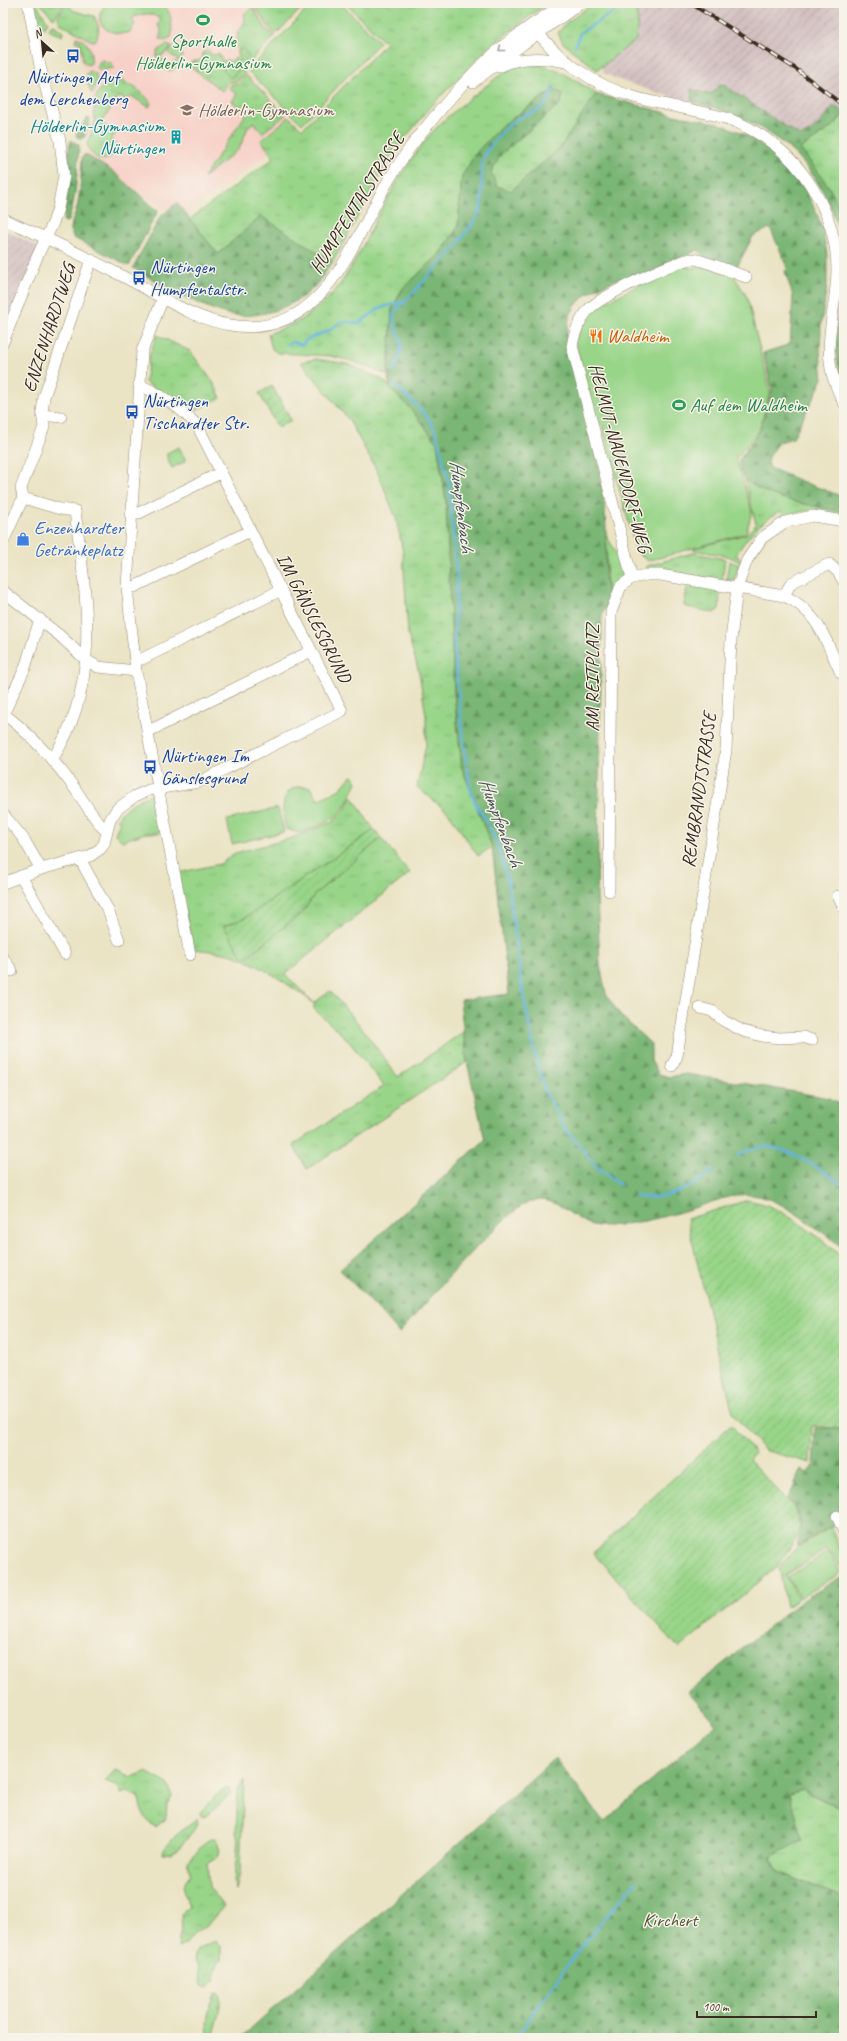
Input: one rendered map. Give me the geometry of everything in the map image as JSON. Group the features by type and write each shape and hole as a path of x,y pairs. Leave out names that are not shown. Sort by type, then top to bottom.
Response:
{"street":[{"path":"3,342 58,208 64,176 60,141 39,59 28,3"},
{"name":"HUMPFENTALSTRASSE","path":"449,101 481,76 564,3"},
{"name":"HUMPFENTALSTRASSE","path":"3,219 91,260 163,298 220,323 254,326 272,324 289,317 311,303 343,265 386,184 405,154 431,120 472,74 492,56 581,3"},
{"path":"535,29 568,63 617,91 633,97 716,115 743,126 770,142 796,165 811,185 823,206 833,238 837,270 828,351 831,370 844,403"},
{"path":"481,76 503,65 518,60 547,58 568,63"},
{"name":"HELMUT-NAUENDORF-WEG","path":"632,578 572,346 574,334 589,310 599,301 672,265 693,259 746,277"},
{"name":"ENZENHARDTWEG","path":"4,537 23,498 21,488 44,427 42,415 44,398 91,260"},
{"path":"163,298 142,351 130,514 127,587 136,671 190,955"},
{"name":"IM GÄNSLESGRUND","path":"139,385 149,389 189,417 198,427 342,711 199,782 158,789"},
{"path":"42,415 61,417"},
{"path":"130,514 137,514 220,473"},
{"path":"23,498 60,509 75,511 85,582 87,619 86,660 83,687 66,739 52,760"},
{"name":"REMBRANDTSTRASSE","path":"672,1066 677,1056 726,750 731,640 737,588 747,560 762,538 785,522 813,516 844,521"},
{"path":"127,587 134,587 250,531"},
{"path":"784,596 791,583 829,564 838,572 844,582"},
{"path":"632,578 660,574 784,596 807,609 817,623 841,673"},
{"name":"AM REITPLATZ","path":"609,891 611,612 621,586 632,578"},
{"path":"135,660 142,659 281,590"},
{"path":"3,591 40,619 86,660 98,667 136,671"},
{"path":"40,619 25,668 4,713 52,760 73,786 98,823 106,831"},
{"path":"147,732 311,651"},
{"path":"3,883 41,869 90,856 104,844 106,831 110,820 117,809 126,802 149,790 158,789"},
{"path":"3,814 23,838 41,869"},
{"path":"80,859 108,910 119,940"},
{"path":"21,876 65,954"},
{"path":"838,896 844,908"},
{"path":"3,958 12,971"},
{"path":"700,1008 712,1011 724,1021 743,1031 762,1036 779,1038 803,1037 812,1040"},
{"path":"837,1516 844,1532"}],"shaded area":[{"name":"Hölderlin-Gymnasium","path":"123,3 308,3 243,70 302,128 179,219 84,156 93,121 91,98 73,33"},
{"path":"635,3 844,3 844,110 832,126 799,144 719,107 660,94 604,73 600,61"},
{"path":"3,229 42,249 3,338"}],"green space":[{"path":"156,2 163,5 167,9 171,18 171,38 165,41 160,39 161,29 158,25 161,20 150,14 139,15 131,19 135,24 130,32 119,33 108,30 100,23 99,17 101,11 107,3 131,6"},
{"path":"33,3 36,3 48,22 44,28 35,17"},
{"path":"40,3 64,3 54,19"},
{"path":"66,3 74,11 94,16 99,27 97,39 93,41 88,39 60,23 58,17"},
{"path":"259,3 300,3 300,10 276,34 269,28 255,6"},
{"path":"313,3 340,3 380,42 302,124 248,71"},
{"path":"345,3 547,3 487,49 434,103 391,155 333,262 261,217 218,254 190,219 274,158 261,140 289,117 302,129 386,43"},
{"path":"594,3 635,3 638,21 636,40 597,70 563,43 558,33 566,23"},
{"path":"253,7 266,29 275,36 242,70 245,74 236,82 230,82 222,91 189,65 193,61 199,61 203,57 203,53 208,50 213,55 219,54 223,61 219,63 241,68 243,49 239,51 234,42 237,41 238,31 244,23 244,14"},
{"path":"54,25 63,32 62,36 48,30"},
{"path":"77,37 84,41 89,47 91,63 88,65 83,62 81,43 75,41"},
{"path":"167,45 170,46 170,49 157,60 159,51 162,47"},
{"path":"173,46 181,51 182,57 180,61 168,53"},
{"path":"243,48 249,57 240,66 241,68 230,78 219,63 228,60 229,62 239,56 237,52"},
{"path":"162,59 168,64 177,61 178,66 171,71 164,69 158,62"},
{"path":"102,60 111,63 114,68 99,70 96,65"},
{"path":"527,64 555,70 572,78 596,94 560,148 511,191 497,186 491,172 501,154 561,103 562,94 554,89 500,127 462,176 458,227 438,256 403,288 392,309 388,375 352,361 330,356 278,353 272,349 268,334 304,318 332,294 340,284 355,261 396,184 415,155 436,128 445,119 504,72"},
{"path":"90,71 96,74 97,81 93,93 91,93 86,78 87,73"},
{"path":"246,75 286,115 262,133 254,122 248,127 239,149 204,177 246,114 232,101 237,94 229,88 231,85 238,84"},
{"path":"118,80 137,89 146,96 151,104 149,107 131,96 127,101 119,96 101,123 116,132 111,141 117,146 111,157 102,160 93,155 87,144 95,123 94,106 97,94 103,86"},
{"path":"722,84 800,136 815,128 834,105 844,113 832,127 800,149 831,191 840,209 845,236 844,253 837,223 826,196 811,173 794,153 773,136 749,121 722,110 692,102 691,89 707,94 713,93 719,85"},
{"path":"555,89 563,94 561,103 501,154 491,172 497,186 511,191 560,148 596,94 674,115 717,123 743,133 770,150 793,171 811,201 822,226 827,254 827,285 821,325 820,351 823,379 793,438 779,442 767,460 770,468 844,497 844,512 806,505 767,493 746,480 743,476 739,460 759,432 772,390 763,353 790,344 793,296 785,271 788,268 770,228 753,236 738,265 726,267 716,265 698,250 624,284 620,278 589,293 574,308 567,328 567,342 591,428 602,486 605,515 605,576 608,600 602,614 597,896 600,965 606,994 620,1015 651,1044 651,1061 659,1074 669,1077 686,1074 830,1098 844,1106 844,1250 802,1217 774,1201 759,1196 737,1195 657,1218 609,1226 589,1224 555,1203 546,1200 536,1200 520,1207 501,1223 443,1283 399,1333 340,1270 485,1140 467,1062 460,1000 509,994 492,847 462,768 454,693 446,501 437,443 411,409 390,389 388,375 392,309 403,288 438,256 458,227 462,176 475,154 500,127"},
{"path":"844,115 844,221 829,187 800,149 832,127"},
{"path":"87,118 90,119 85,137 81,139 76,135"},
{"path":"71,140 79,145 77,174 71,212 68,221 65,222 63,220 68,188 68,154"},
{"path":"85,154 115,173 158,211 129,266 74,238 72,234 71,226 80,191 82,158"},
{"path":"177,203 218,254 261,216 333,262 310,291 291,304 280,309 256,315 244,316 232,315 209,308 176,292 133,268 160,217"},
{"name":"Auf dem Waldheim","path":"680,264 689,268 704,266 734,276 747,297 770,391 759,431 736,458 752,512 746,533 648,561 637,553 602,425 596,418 575,341 586,319 602,304"},
{"path":"844,269 844,312 841,333 844,352 844,384 839,370 836,327"},
{"path":"157,335 190,351 213,382 221,398 190,413 145,382 150,353"},
{"path":"316,359 348,364 383,380 411,409 437,443 446,501 454,693 462,768 492,847 478,856 448,812 417,787 426,745 426,716 419,672 408,635 403,552 396,518 378,473 349,420 301,362"},
{"path":"272,386 291,420 278,428 259,393"},
{"path":"179,447 186,461 172,468 167,458 167,453"},
{"path":"745,480 756,487 780,497 844,512 844,516 822,511 807,511 784,516 781,511 761,524 745,541 736,555 741,559 740,562 728,556 693,550 695,548 747,534 756,524"},
{"path":"606,535 623,565 625,572 608,600 607,551"},
{"path":"692,553 725,559 722,581 647,570 647,566"},
{"path":"729,561 739,565 734,579 726,581"},
{"path":"691,585 720,590 719,609 714,613 684,606 687,588"},
{"path":"352,775 357,782 346,804 336,816 321,825 299,833 286,829 283,806 289,791 297,787 310,787 318,800 340,789"},
{"path":"153,793 160,833 145,833 122,841 115,834 120,821 117,819 120,814 128,806"},
{"path":"352,796 374,830 245,918 224,926 244,959 303,912 314,895 381,838 410,873 285,974 314,1003 272,974 239,957 213,951 193,949 177,873 220,864 235,853 289,839 333,822 345,809"},
{"path":"278,808 284,832 232,844 227,820"},
{"path":"374,830 381,838 314,895 303,912 244,959 224,926 245,918"},
{"path":"330,991 359,1024 398,1077 463,1032 467,1062 307,1169 293,1145 384,1086 347,1039 314,1009 314,1003"},
{"path":"748,1200 767,1205 798,1222 838,1253 844,1260 844,1429 812,1426 810,1463 764,1450 733,1414 687,1219"},
{"path":"731,1425 755,1453 749,1460 793,1506 799,1518 800,1526 796,1539 777,1567 679,1648 593,1553"},
{"path":"815,1428 844,1429 844,1519 797,1546 800,1532 800,1521 793,1505 788,1499 801,1469 807,1473 813,1468"},
{"path":"831,1527 844,1559 844,1568 842,1569 827,1549 786,1575 798,1599 787,1607 779,1568 796,1548"},
{"path":"828,1552 841,1573 800,1598 788,1577"},
{"name":"Kirchert","path":"839,1578 844,1579 844,1810 802,1790 789,1794 802,1840 771,1857 778,1872 844,1898 844,2038 240,2038 555,1758 604,1822 716,1724 688,1692 797,1604"},
{"path":"115,1770 132,1777 146,1772 168,1784 172,1797 167,1804 166,1818 155,1827 143,1814 139,1797 127,1792 121,1794 118,1786 105,1781"},
{"path":"244,1780 240,1871 236,1890 234,1882 238,1840 236,1832 238,1787"},
{"path":"223,1789 229,1789 231,1794 206,1817 201,1816 200,1812"},
{"path":"802,1790 844,1810 844,1898 778,1872 771,1857 801,1840 789,1794"},
{"path":"197,1818 198,1825 180,1847 171,1854 162,1854 168,1844"},
{"path":"216,1838 220,1850 218,1857 207,1863 209,1887 224,1906 207,1925 194,1933 186,1944 178,1948 179,1937 182,1931 181,1914 189,1908 183,1886 190,1874 188,1861 203,1844"},
{"path":"216,1940 221,1946 221,1959 215,1970 214,1981 207,1988 201,1985 199,1967 194,1959 197,1950"},
{"path":"216,1993 220,1994 220,2012 213,2038 208,2036 207,2024 209,2008"}],"waterway":[{"name":"Humpfenbach","path":"575,46 580,33 628,3"},
{"name":"Humpfenbach","path":"394,372 400,353 401,341 393,314 455,248 478,215 482,202 483,162 489,148 502,132 513,122 521,116 541,108 549,98 553,86"},
{"path":"288,344 293,342 302,345 306,340 330,330 340,322 351,322 358,324 380,308 406,301"},
{"name":"Humpfenbach","path":"394,385 428,418 436,432 448,478 457,576 454,646 462,731 470,788 475,803 489,825 498,847 507,877 523,993 535,1054 546,1094 565,1128 596,1166 620,1185"},
{"name":"Humpfenbach","path":"738,1155 759,1147 780,1149 803,1159 844,1185"},
{"name":"Humpfenbach","path":"635,1196 656,1197 676,1192 695,1183 713,1171"},
{"path":"516,2038 544,1997 604,1918 637,1881"}],"railway":[{"path":"690,3 796,69 844,106"}],"place":[{"name":"Sporthalle Hölderlin-Gymnasium","path":"203,20"},
{"name":"Nürtingen Auf dem Lerchenberg","path":"73,56"},
{"name":"Hölderlin-Gymnasium","path":"187,110"},
{"name":"Hölderlin-Gymnasium Nürtingen","path":"176,137"},
{"name":"Nürtingen Humpfentalstr.","path":"139,278"},
{"name":"Waldheim","path":"596,336"},
{"name":"Auf dem Waldheim","path":"679,405"},
{"name":"Nürtingen Tischardter Str.","path":"132,412"},
{"name":"Enzenhardter Getränkeplatz","path":"23,539"},
{"name":"Nürtingen Im Gänslesgrund","path":"150,767"}]}
